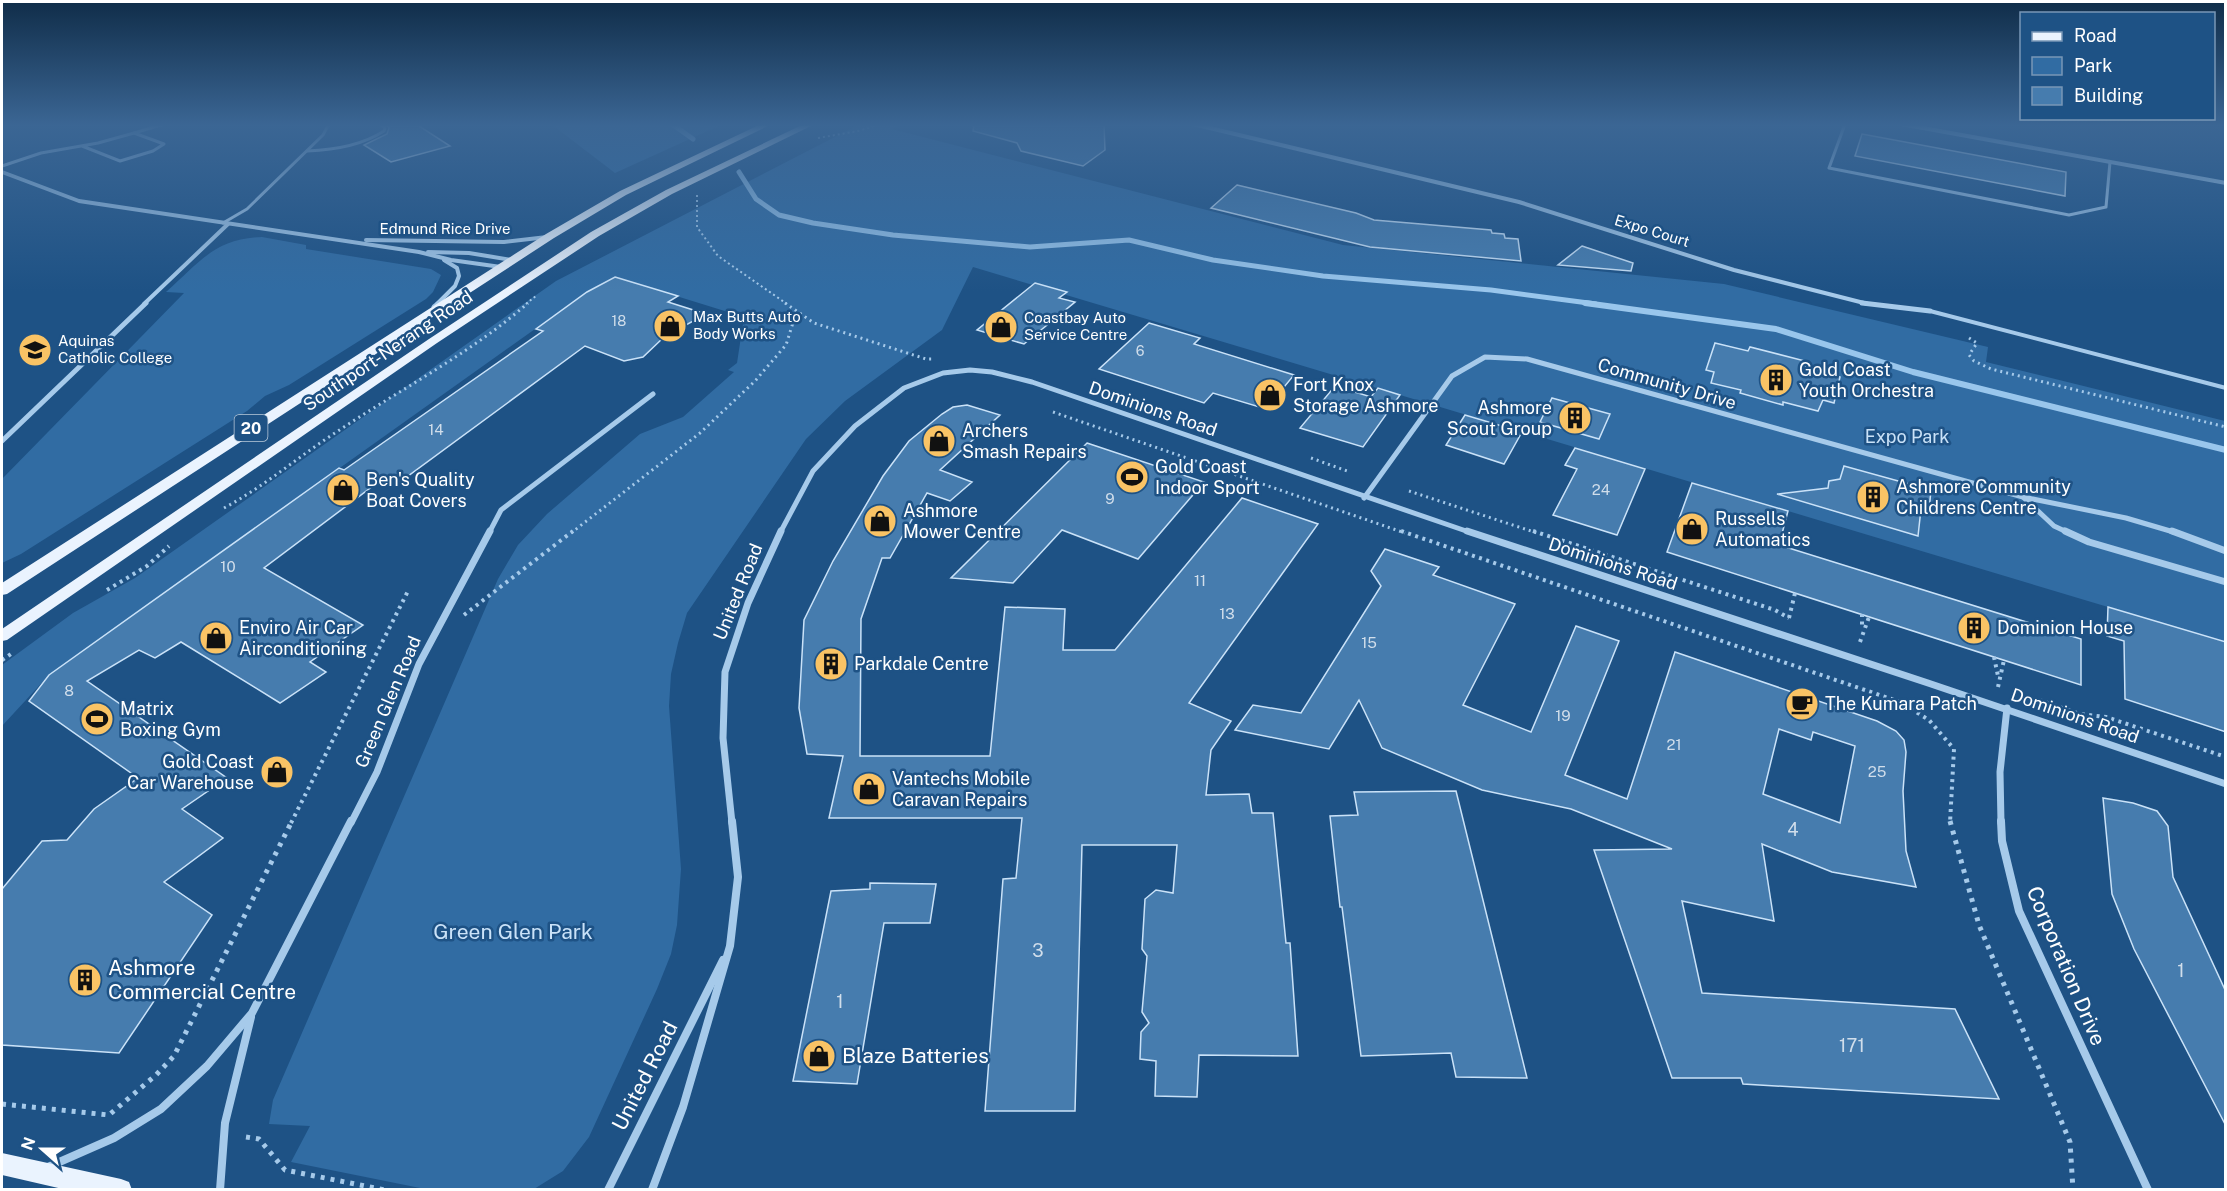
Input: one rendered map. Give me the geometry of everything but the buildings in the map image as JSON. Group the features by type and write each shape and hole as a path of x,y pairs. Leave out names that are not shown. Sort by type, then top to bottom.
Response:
{"main road":[{"name":"Southport-Nerang Road","path":"2,588 18,580 550,236 623,193 651,180"},
{"name":"Southport-Nerang Road","path":"2,636 539,270 644,206 698,180"},
{"path":"507,264 539,270"},
{"path":"2,1164 121,1190"}],"street":[{"name":"Edmund Rice Drive","path":"22,180 79,201 431,255 507,264"},
{"name":"Expo Court","path":"1425,180 1519,202 1734,270 1865,303 1930,311"},
{"path":"2207,180 2226,183"},
{"path":"2,441 225,224"},
{"name":"Edmund Rice Drive","path":"338,240 504,242 550,236"},
{"name":"Edmund Rice Drive","path":"418,252 469,253 507,264"},
{"name":"Edmund Rice Drive","path":"420,319 453,288 460,276 454,266 431,255"},
{"name":"Community Drive","path":"1364,498 1452,376 1485,357 1527,358 2023,497 2102,513 2203,541 2226,551"},
{"name":"United Road","path":"652,1190 683,1107 730,946 738,877 723,738 725,672 748,603 784,524 813,471 855,426 904,388 943,373 969,370 992,372"},
{"name":"Dominions Road","path":"992,372 1032,382 1364,498 2007,708 2226,784"},
{"name":"Green Glen Road","path":"220,1190 220,1156 224,1119 252,1013 377,772 419,664 501,510 653,394"},
{"path":"2023,497 2054,526 2089,542 2226,582"},
{"name":"Corporation Drive","path":"2007,708 2000,772 2002,841 2017,902 2055,992 2148,1190"},
{"name":"United Road","path":"608,1190 730,946"},
{"name":"Green Glen Road","path":"39,1171 104,1143 161,1108 201,1073 252,1013"}],"lane":[{"path":"225,224 247,209 277,180"},
{"path":"1888,180 2069,215 2106,207 2108,180"},
{"path":"1930,311 2226,388"}],"path":[{"path":"216,512 247,496 331,436 498,328 541,291"},
{"path":"440,623 466,614 700,433 755,381 786,345 796,313"},
{"path":"1961,335 1977,343 1970,355 1974,361 1991,369 2226,427"},
{"path":"1053,412 1900,702 1929,720 1954,749 1949,818 1958,856 1979,925 2070,1142 2073,1190"},
{"path":"1409,491 1775,610 1791,619 1795,593"},
{"path":"104,592 147,566 171,543"},
{"path":"2,1104 109,1114 156,1075 174,1056 408,591"},
{"path":"1862,614 1863,632"},
{"path":"1860,642 1869,617"},
{"path":"1849,638 1871,645"},
{"path":"2,660 15,651"},
{"path":"1994,657 1999,677"},
{"path":"1998,687 2004,660"},
{"path":"1987,683 2008,690"},
{"path":"2028,697 2080,714 2106,717 2226,757"},
{"path":"246,1137 259,1139 285,1170 385,1190"}],"green space":[{"path":"752,180 1089,180 1343,245 1724,284 1988,347 1986,362 2225,421 2225,642 973,267 942,330 845,401 806,439 687,613 671,674 669,706 681,869 677,925 671,954 657,989 589,1137 563,1171 534,1189 425,1189 291,1162 310,1126 269,1124 273,1100 498,579 518,545 547,514 640,434 683,417 734,372 728,370 737,363 744,317 615,277 587,292 49,675 2,726 2,665 73,613 135,578 556,281"},
{"path":"262,237 306,245 306,249 431,269 441,275 433,292 426,299 289,385 265,396 247,411 21,554 2,563 2,479 184,293 166,292 219,247 232,242"}],"waterway":[{"path":"744,180 756,199 779,215 813,223 893,235 1030,247 1129,240 1213,260 1323,276 1491,290 1596,304"},
{"path":"1585,303 1776,329 1913,372 2226,450"}],"place":[{"name":"Max Butts Auto Body Works","path":"670,326"},
{"name":"Coastbay Auto Service Centre","path":"1001,327"},
{"name":"Aquinas Catholic College","path":"35,350"},
{"name":"Gold Coast Youth Orchestra","path":"1776,380"},
{"name":"Fort Knox Storage Ashmore","path":"1270,395"},
{"name":"Ashmore Scout Group","path":"1575,418"},
{"name":"Archers Smash Repairs","path":"939,441"},
{"name":"Gold Coast Indoor Sport","path":"1132,477"},
{"name":"Ben's Quality Boat Covers","path":"343,490"},
{"name":"Ashmore Community Childrens Centre","path":"1873,497"},
{"name":"Ashmore Mower Centre","path":"880,521"},
{"name":"Russells Automatics","path":"1692,529"},
{"name":"Dominion House","path":"1974,628"},
{"name":"Enviro Air Car Airconditioning","path":"216,638"},
{"name":"Parkdale Centre","path":"831,664"},
{"name":"The Kumara Patch","path":"1802,704"},
{"name":"Matrix Boxing Gym","path":"97,719"},
{"name":"Gold Coast Car Warehouse","path":"277,772"},
{"name":"Vantechs Mobile Caravan Repairs","path":"869,789"},
{"name":"Ashmore Commercial Centre","path":"85,980"},
{"name":"Blaze Batteries","path":"819,1056"}],"park label":[{"name":"Expo Park","path":"1907,437"},
{"name":"Green Glen Park","path":"513,932"}]}
